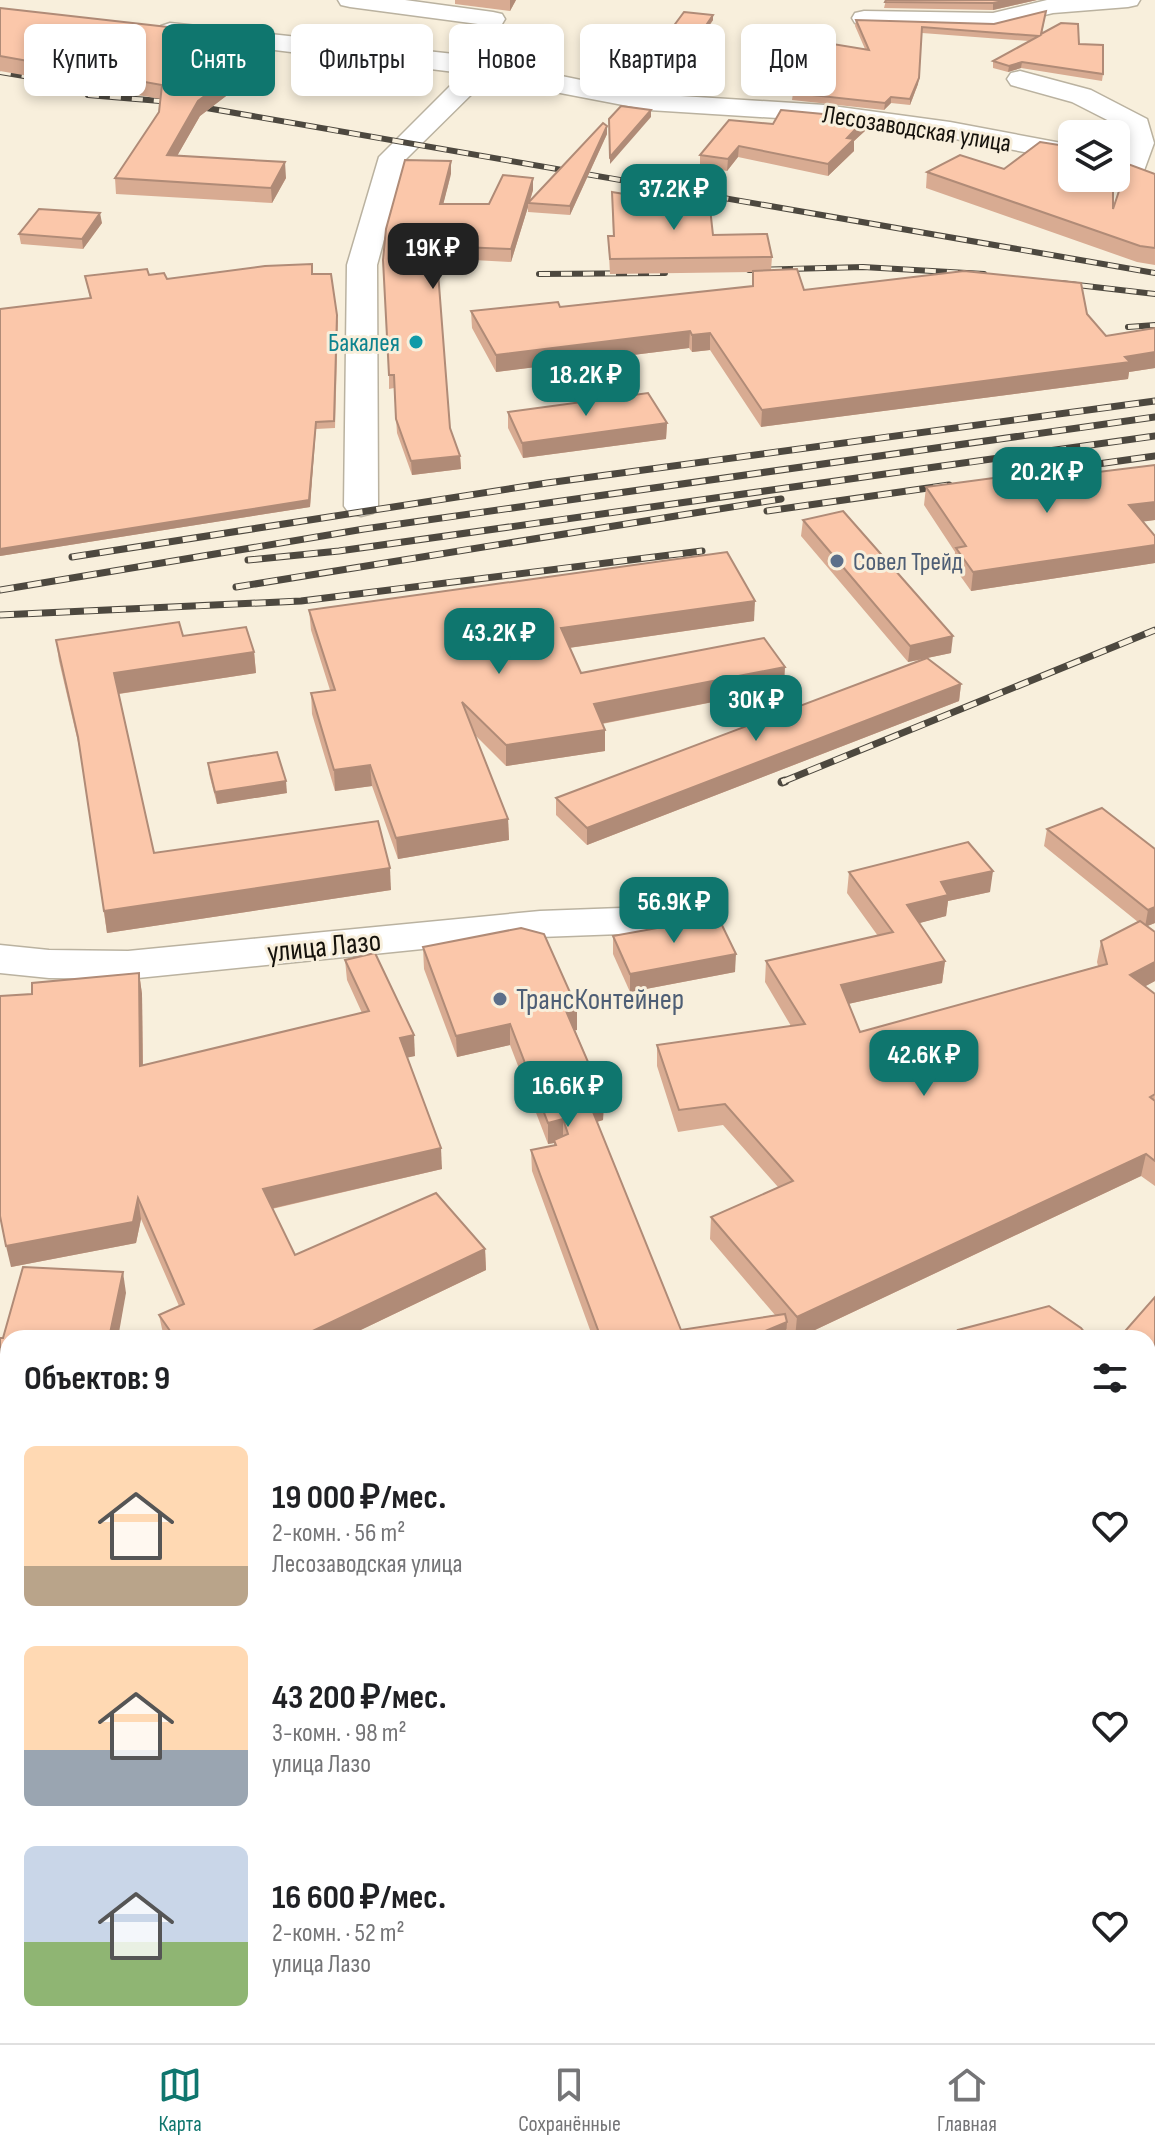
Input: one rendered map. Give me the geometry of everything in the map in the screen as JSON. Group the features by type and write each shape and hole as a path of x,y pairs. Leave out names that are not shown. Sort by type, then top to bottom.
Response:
{"street":[{"path":"350,0 493,19"},
{"path":"864,18 947,9 993,20 1053,6 1128,0"},
{"name":"Лесозаводская улица","path":"146,29 449,61"},
{"path":"1020,79 1073,91 1138,125 1140,143 1134,171"},
{"name":"Лесозаводская улица","path":"564,84 649,102 825,113 950,130 1058,150"},
{"path":"361,506 362,265 393,157 455,96"},
{"name":"улица Лазо","path":"0,959 49,964 128,965 540,924 648,920"}],"building":[{"path":"886,0 1009,0 993,3"},
{"path":"0,8 142,24 24,24 24,60 0,56"},
{"path":"1046,11 1041,34 1061,23 1078,24 1079,44 1103,45 1103,74 1022,62 1009,66 993,61 1039,36 922,27 919,78 910,99 891,97 885,103 821,96 836,96 836,44 869,50 856,20 994,24"},
{"path":"684,12 713,15 707,24 675,24"},
{"path":"146,25 162,26 162,85 146,82"},
{"path":"162,85 162,96 205,96 198,101 167,155 285,162 271,188 115,178 159,112"},
{"path":"621,106 651,110 610,157 609,119"},
{"path":"781,110 866,118 847,138 854,139 828,164 739,146 728,159 700,155 729,120 773,124"},
{"path":"603,123 607,126 570,206 528,203"},
{"path":"1040,142 1058,145 1058,192 1113,192 1113,209 1119,192 1130,192 1130,165 1155,174 1155,248 1140,246 927,172 960,155 1004,169"},
{"path":"405,160 451,161 440,204 489,204 503,175 533,178 511,249 436,246 450,428 460,456 411,461 396,419 394,375 389,375 383,260 386,229"},
{"path":"612,192 710,208 713,235 767,234 772,257 610,259 608,236 614,236"},
{"path":"39,209 100,213 82,239 19,234"},
{"path":"312,264 312,274 331,274 337,315 334,421 316,422 309,500 0,549 0,309 91,298 85,276 147,269 149,275 164,273 167,279 265,266"},
{"path":"797,269 804,290 964,271 1081,283 1087,314 1106,336 1155,328 1155,352 1125,357 1130,362 762,410 710,333 692,335 690,331 496,355 471,311 558,302 560,307 753,286 753,271"},
{"path":"648,393 667,423 522,443 508,412"},
{"path":"1155,465 1155,502 1129,505 1155,536 1155,545 973,572 956,548 966,546 926,487 1068,468 1074,475"},
{"path":"843,511 953,636 910,646 803,520"},
{"path":"727,552 755,601 561,628 581,673 764,638 785,667 594,704 605,730 506,745 462,702 508,819 396,838 370,765 334,770 311,693 335,690 309,610"},
{"path":"179,622 183,636 246,627 254,652 114,673 154,853 378,821 390,868 104,911 78,737 56,640"},
{"path":"927,658 961,684 587,828 556,798"},
{"path":"277,752 286,781 215,792 208,763"},
{"path":"1102,808 1155,849 1155,907 1148,910 1047,829"},
{"path":"968,842 993,871 941,882 948,895 907,905 945,961 841,985 860,1032 1107,964 1101,941 1140,921 1155,932 1155,962 1130,975 1155,994 1155,1094 1150,1097 1155,1101 1155,1161 1146,1154 797,1317 711,1217 793,1181 725,1104 679,1110 657,1045 805,1024 766,961 893,932 849,872"},
{"path":"718,917 736,954 630,974 613,936"},
{"path":"521,928 544,934 577,1008 566,1011 604,1099 589,1102 681,1330 598,1330 531,1150 556,1145 554,1140 568,1134 563,1119 548,1123 510,1024 456,1036 423,947"},
{"path":"375,953 414,1035 400,1038 441,1148 263,1189 295,1255 436,1193 485,1249 315,1330 169,1330 159,1315 184,1304 138,1198 133,1222 6,1246 0,1216 0,996 32,994 32,983 139,973 140,1066 369,1011 345,960"},
{"path":"23,1267 123,1272 111,1330 5,1330"},
{"path":"1155,1297 1155,1330 1126,1330"},
{"path":"1049,1306 1083,1330 958,1330"},
{"path":"785,1314 787,1322 768,1330 681,1330"}],"railway":[{"path":"0,72 24,76"},
{"path":"100,96 172,102 1155,273"},
{"path":"749,270 863,267 984,274"},
{"path":"539,274 665,273"},
{"path":"1060,283 1155,294"},
{"path":"1128,327 1155,325"},
{"path":"72,557 547,483 1155,401"},
{"path":"0,590 364,529 1155,417"},
{"path":"248,560 339,551 1155,436"},
{"path":"1048,471 1155,456"},
{"path":"767,511 949,485"},
{"path":"236,587 781,499"},
{"path":"0,615 301,601 702,551"},
{"path":"785,781 782,782 1155,630"}],"place":[{"name":"Бакалея","path":"416,342"},
{"name":"Совел Трейд","path":"837,561"},
{"name":"ТрансКонтейнер","path":"500,999"}]}
